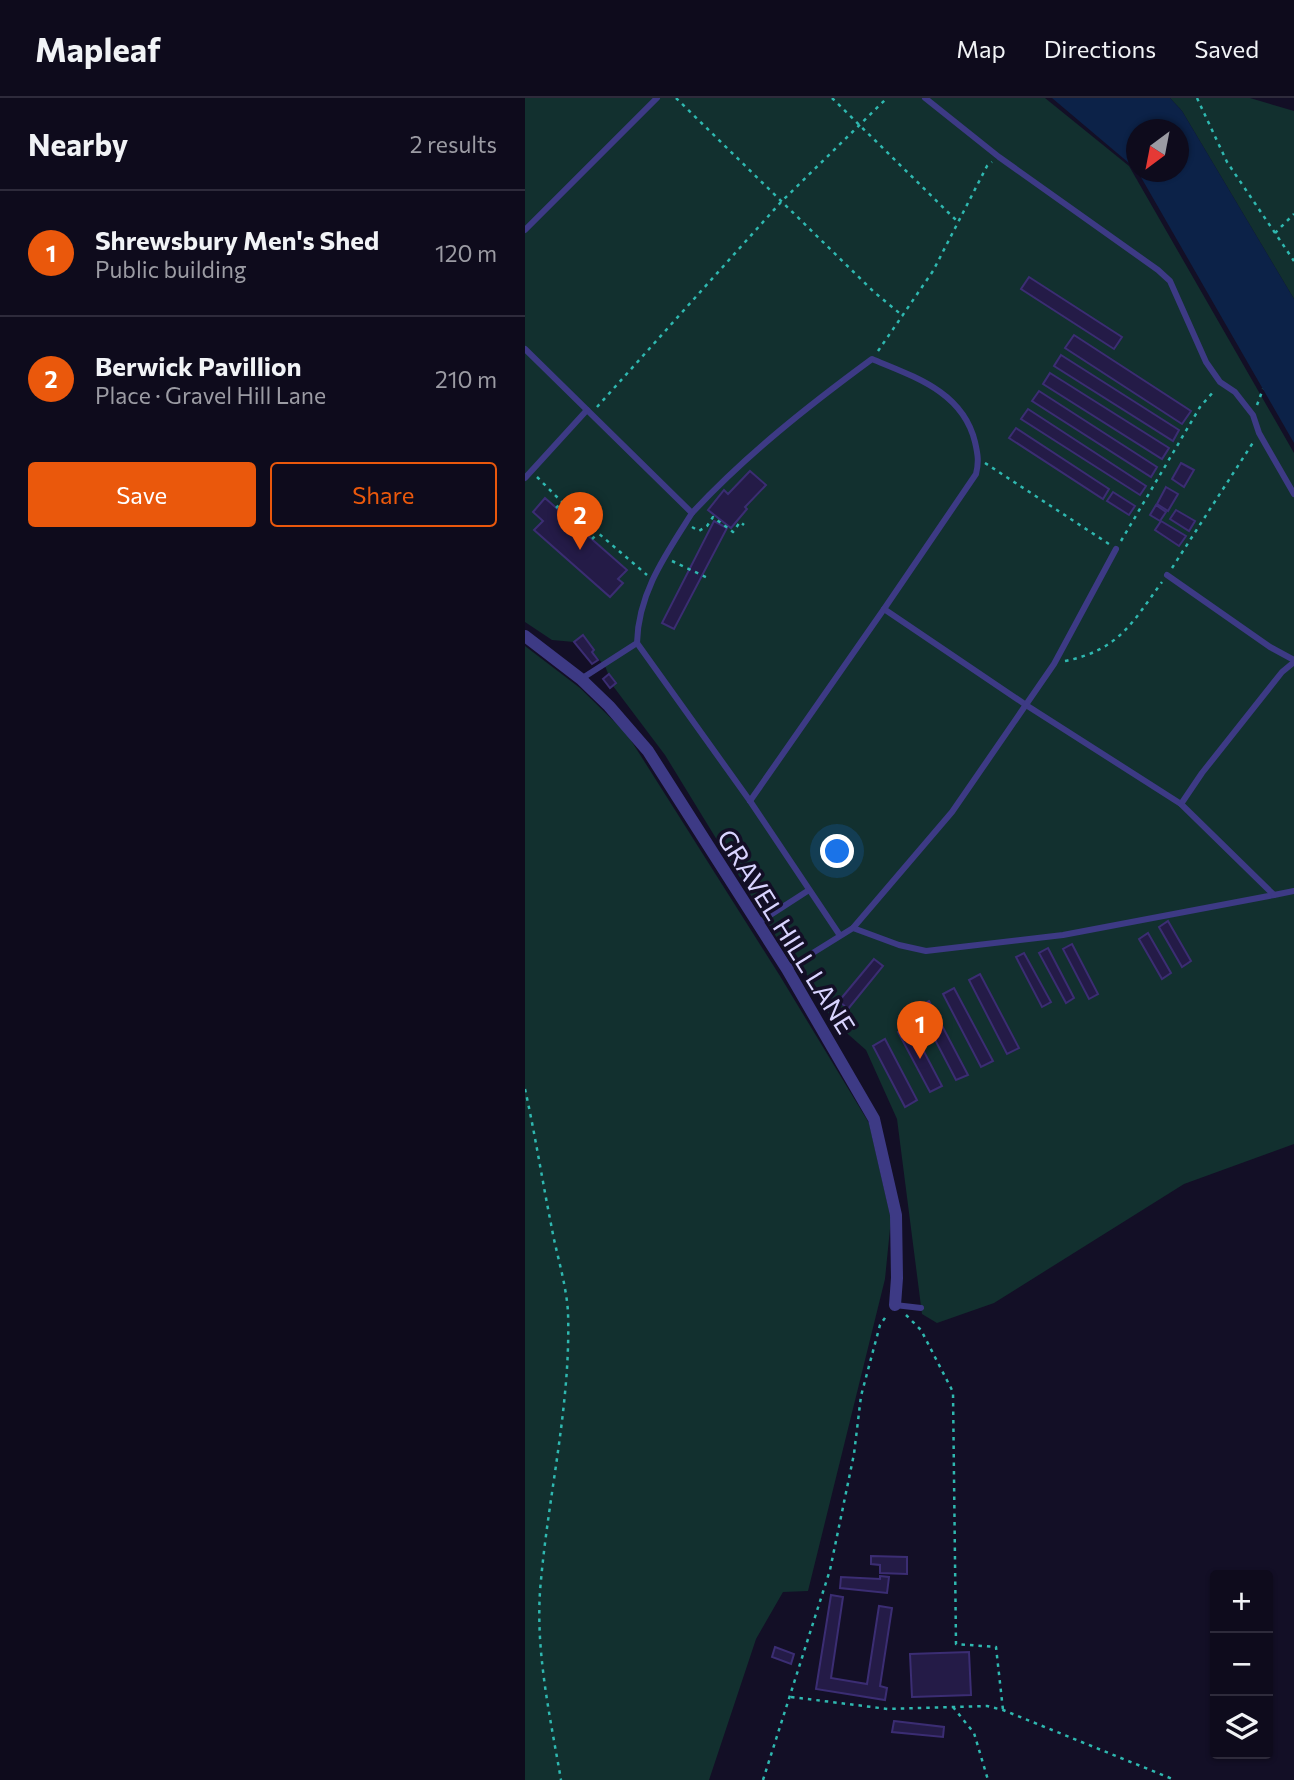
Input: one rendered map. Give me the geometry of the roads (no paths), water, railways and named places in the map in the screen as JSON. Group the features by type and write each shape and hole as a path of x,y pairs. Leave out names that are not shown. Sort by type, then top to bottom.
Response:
{"street":[{"name":"GRAVEL HILL LANE","path":"525,636 581,679 609,706 648,751 758,923 874,1119 896,1215 895,1305"}],"lane":[{"path":"525,230 657,98"},
{"path":"925,98 999,157 1170,281 1206,362 1220,382 1235,392 1253,415 1259,433 1294,494"},
{"path":"525,349 692,513"},
{"path":"750,801 954,508 976,474 980,460 972,427 953,400 924,381 872,359 802,412 722,482 692,513 653,579 638,620 637,643 750,801 839,934"},
{"path":"525,478 589,412"},
{"path":"786,969 839,934 853,928 952,812 1054,664 1116,549"},
{"path":"1167,575 1269,647 1294,661 1210,763 1181,804"},
{"path":"884,609 1026,705 1181,804 1274,895"},
{"path":"581,679 637,643"},
{"path":"758,923 809,890"},
{"path":"853,928 899,945 926,951 1063,936 1294,891"},
{"path":"895,1305 921,1308"}],"water":[{"path":"1052,98 1170,98 1187,119 1126,119 1126,161"},
{"path":"1189,123 1294,299 1294,443 1144,182 1189,182"}],"place":[{"name":"Berwick Pavillion","path":"580,550"},
{"name":"Shrewsbury Men's Shed","path":"920,1059"}]}
